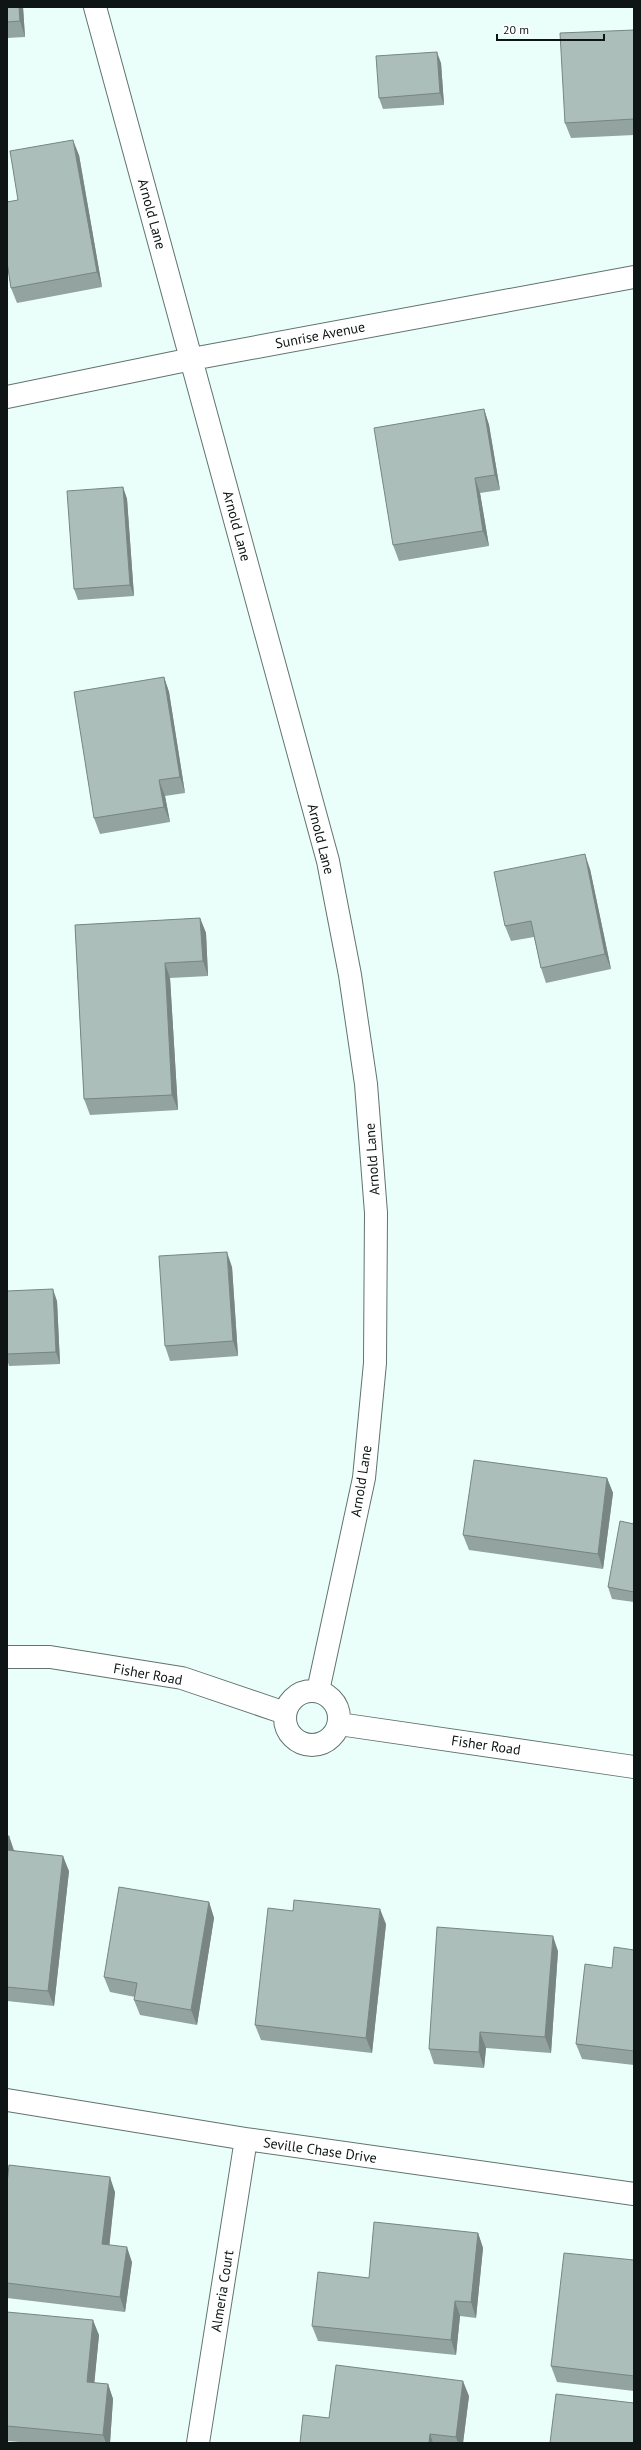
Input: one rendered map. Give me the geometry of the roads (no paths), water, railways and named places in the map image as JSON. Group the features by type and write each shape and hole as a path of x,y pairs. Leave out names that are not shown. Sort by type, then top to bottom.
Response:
{"street":[{"name":"Arnold Lane","path":"95,7 328,861 350,975 366,1084 376,1213 375,1363 364,1478 318,1691"},
{"name":"Sunrise Avenue","path":"7,397 192,359 634,277"},
{"name":"Fisher Road","path":"7,1657 50,1657 182,1678 285,1713"},
{"path":"318,1691 326,1694 335,1704 340,1717 339,1724 335,1734 328,1741 310,1746 293,1738 288,1730 285,1713 294,1698 301,1693 318,1691"},
{"name":"Fisher Road","path":"339,1724 634,1767"},
{"name":"Seville Chase Drive","path":"7,2100 246,2139 634,2194"},
{"name":"Almeria Court","path":"198,2443 246,2139"}]}
